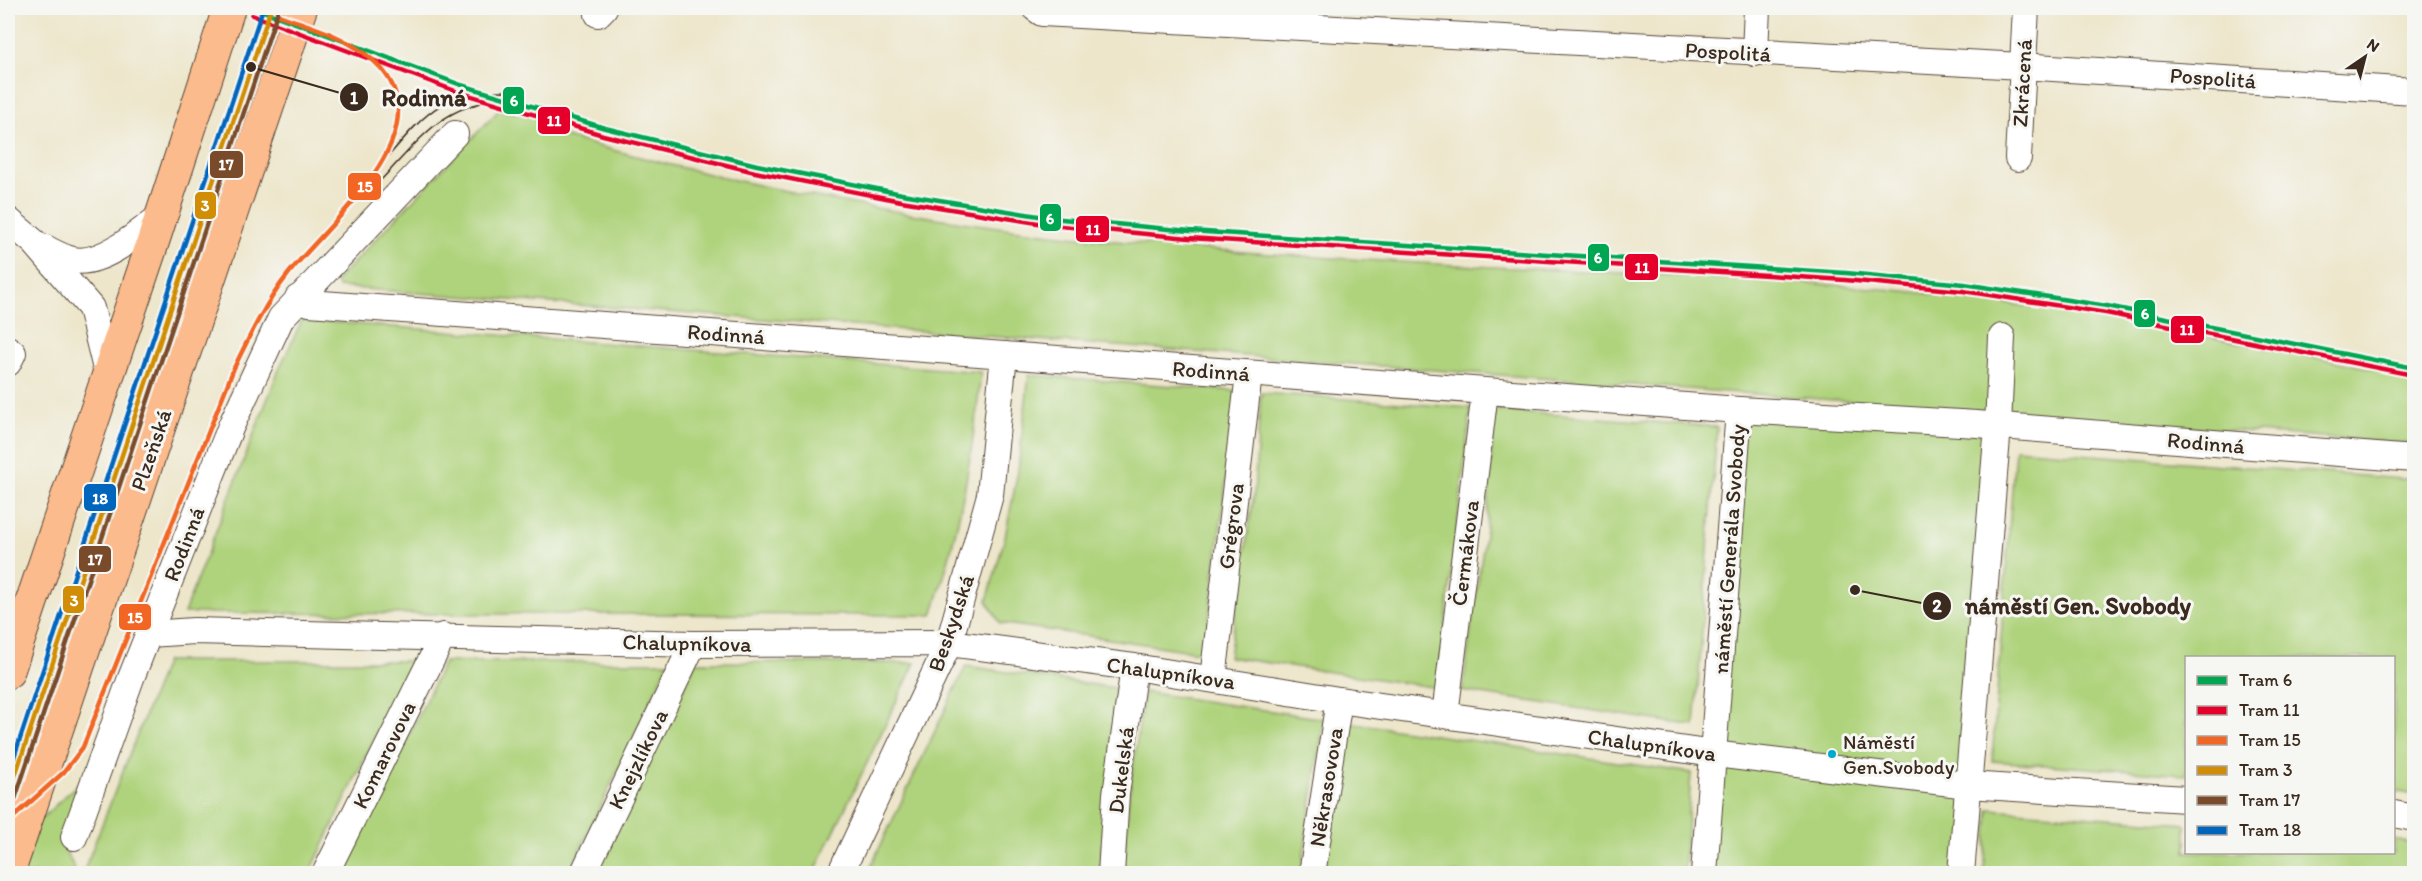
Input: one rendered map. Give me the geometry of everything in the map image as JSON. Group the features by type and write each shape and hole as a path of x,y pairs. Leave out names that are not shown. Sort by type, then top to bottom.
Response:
{"main road":[{"name":"Plzeňská","path":"8,873 26,814 301,8"},
{"path":"8,672 151,248 159,217 224,21"}],"street":[{"path":"1755,53 1757,8"},
{"name":"Zkrácená","path":"2018,158 2026,8"},
{"name":"Pospolitá","path":"1038,10 1228,15 1755,53 2022,66 2415,91"},
{"path":"298,298 455,134"},
{"path":"34,242 74,261 85,261 112,250 159,217"},
{"path":"8,220 34,242 91,308 107,374"},
{"name":"Rodinná","path":"74,837 96,771 231,426 282,318 298,298 309,303 1739,410"},
{"path":"1961,873 1998,426 2002,337"},
{"name":"Beskydská","path":"840,873 949,643 990,495 1005,355"},
{"name":"Grégrova","path":"1213,679 1249,374"},
{"name":"Čermákova","path":"1445,715 1485,392"},
{"name":"náměstí Generála Svobody","path":"1704,873 1739,410 1998,426"},
{"name":"Rodinná","path":"1998,426 2415,459"},
{"name":"Chalupníkova","path":"149,634 194,631 693,644 949,643 1134,667 1339,700 1714,754 1968,785 2185,799"},
{"name":"Komarovova","path":"325,873 443,636"},
{"name":"Knejzlíkova","path":"583,873 693,644"},
{"name":"Dukelská","path":"1111,873 1116,794 1134,667"},
{"name":"Někrasovova","path":"1312,873 1339,700"},
{"path":"2395,814 2415,818"}],"green space":[{"path":"499,110 529,115 564,126 562,136 717,176 874,208 1032,232 1294,256 1754,280 1904,291 2032,307 2160,328 2414,377 2414,444 338,287 336,281"},
{"path":"302,320 981,372 964,495 942,585 932,615 184,613 280,367"},
{"path":"1029,375 1237,391 1205,653 1000,623 987,601 1005,537 1018,471"},
{"path":"1261,393 1471,408 1438,688 1229,657 1254,494"},
{"path":"1495,410 1717,427 1695,726 1462,691 1486,528"},
{"path":"1739,410 1998,426 1961,873 1704,874"},
{"path":"2015,449 2414,480 2414,795 2395,791 2395,656 2185,656 2185,775 1992,761"},
{"path":"166,661 411,661 310,873 83,873"},
{"path":"444,662 669,662 569,873 343,874"},
{"path":"696,662 915,663 814,873 595,874"},
{"path":"966,666 1121,689 1099,873 867,874"},
{"path":"1144,692 1324,719 1301,873 1123,874 1129,796"},
{"path":"1347,722 1691,773 1684,873 1324,874"},
{"path":"88,774 65,850 75,869 73,873 23,874 38,822"},
{"path":"1989,809 2185,824 2185,854 2395,854 2395,840 2414,844 2414,873 1984,873"}],"tram line":[{"name":"6","path":"255,8 461,85 605,128 757,165 902,194 1051,218 1190,231 1846,273 1964,284 2107,306 2414,368"},
{"name":"18","path":"8,775 263,8"},
{"name":"3","path":"8,797 271,8"},
{"name":"17","path":"15,799 278,10"},
{"name":"11","path":"252,15 458,92 603,135 755,172 901,201 1050,225 1189,238 1845,280 1963,291 2106,313 2413,375"},
{"name":"15","path":"8,822 64,772 83,747 246,343 266,307 289,273 359,194 380,164 395,133 398,103 386,74 346,42 279,15"},
{"path":"375,172 420,121 451,100 492,91 518,92"},
{"path":"382,179 424,135 454,113 491,101 513,101"}],"place":[{"name":"Rodinná","path":"251,67"},
{"name":"náměstí Gen. Svobody","path":"1855,590"},
{"name":"Náměstí Gen.Svobody","path":"1832,754"}]}
